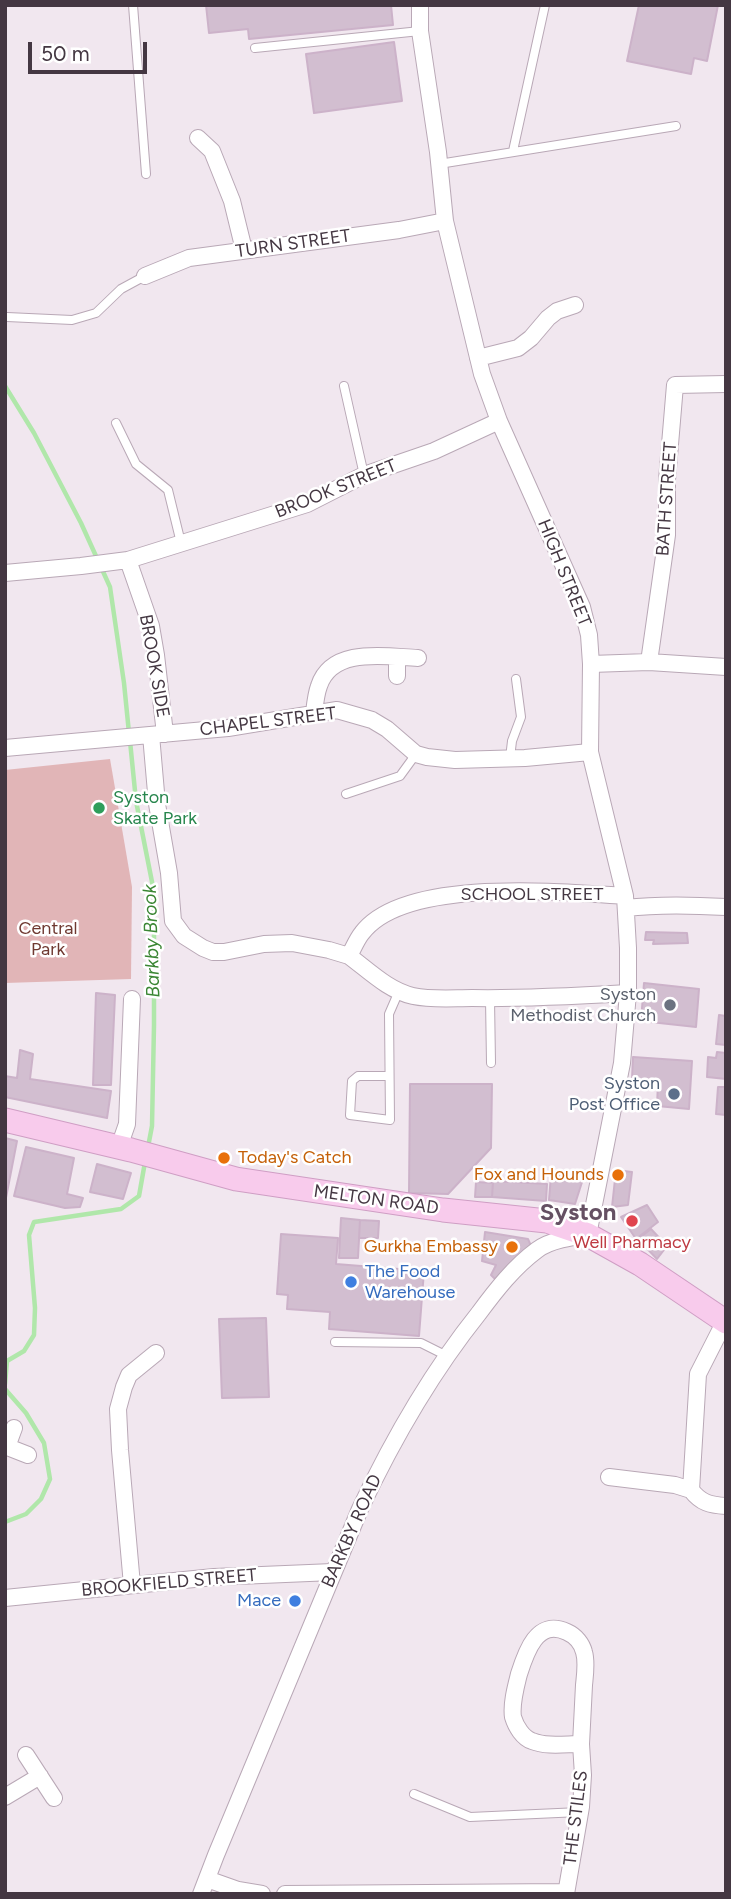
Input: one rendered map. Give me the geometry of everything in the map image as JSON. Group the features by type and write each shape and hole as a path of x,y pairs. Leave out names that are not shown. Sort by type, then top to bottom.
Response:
{"street":[{"name":"HIGH STREET","path":"420,5 420,31 445,221 482,374 499,421 582,607 589,635 592,664 590,752 625,902 628,993 622,1063 588,1235"},
{"path":"198,138 212,151 217,163 232,201 244,250"},
{"name":"TURN STREET","path":"145,276 189,258 399,230 445,221"},
{"path":"478,358 518,348 557,311 575,306"},
{"name":"BATH STREET","path":"649,663 667,535 667,480 675,385 726,384"},
{"name":"BROOK STREET","path":"5,573 128,559 181,543 307,504 364,475 434,451 499,421"},
{"name":"BROOK SIDE","path":"128,559 151,626 156,655 153,735 157,804 169,873 173,921 184,936 213,952 264,944 292,943 349,956"},
{"path":"314,713 319,686 331,667 361,649 397,657 418,658"},
{"path":"397,657 397,676"},
{"path":"592,664 649,663 726,667"},
{"name":"CHAPEL STREET","path":"5,748 228,728 337,710 372,720 416,754"},
{"path":"416,754 455,760 590,752"},
{"name":"SCHOOL STREET","path":"349,956 363,932 380,917 403,905 438,896 474,892 547,892 625,902 726,907"},
{"path":"349,956 380,979 412,996 522,999 628,993"},
{"path":"125,1148 132,999"},
{"name":"MELTON ROAD","path":"5,1120 125,1148 236,1179 443,1210 547,1221 588,1235 640,1264 725,1322"},
{"name":"BARKBY ROAD","path":"204,1886 360,1509 384,1458 420,1396 502,1283 539,1248 567,1238 588,1235"},
{"path":"691,1490 698,1374 725,1322"},
{"path":"132,1586 118,1409 129,1375 156,1353"},
{"path":"14,1428 6,1447 28,1455"},
{"path":"609,1477 675,1485 691,1490 700,1501 726,1506"},
{"name":"BROOKFIELD STREET","path":"5,1598 214,1577 333,1572"},
{"name":"THE STILES","path":"566,1893 580,1812 583,1775 581,1744 584,1653 578,1639 566,1632 552,1629 541,1633 531,1642 525,1655 515,1687 513,1715 520,1732 530,1741 581,1744"},
{"path":"26,1755 54,1798"},
{"path":"5,1797 40,1776"},
{"path":"204,1886 262,1894"},
{"path":"285,1894 566,1893"}],"lane":[{"path":"133,5 146,174"},
{"path":"513,151 545,5"},
{"path":"255,48 420,31"},
{"path":"439,164 676,126"},
{"path":"7,317 72,320 96,313 121,289 145,276"},
{"path":"344,386 364,475"},
{"path":"116,422 136,464 168,489 181,543"},
{"path":"510,758 512,741 521,717 516,679"},
{"path":"346,794 400,776 416,754"},
{"path":"389,1076 358,1076 352,1080 350,1115 390,1120 389,1014 399,991"},
{"path":"490,999 491,1063"},
{"path":"335,1342 421,1343 447,1356"},
{"path":"414,1794 470,1817 580,1812"}],"green space":[{"name":"Central Park","path":"110,759 132,887 131,979 5,983 5,770"}],"building":[{"path":"206,5 391,5 393,25 249,39 248,29 209,33"},
{"path":"639,5 718,5 707,61 694,58 691,74 627,61"},
{"path":"394,42 402,101 314,113 306,54"},
{"path":"646,932 687,933 688,943 653,944 654,940 645,940"},
{"name":"Syston Methodist Church","path":"644,983 699,989 696,1027 641,1021"},
{"path":"96,993 115,995 111,1085 93,1085"},
{"path":"719,1015 726,1016 726,1045 716,1044"},
{"path":"20,1050 33,1054 30,1079 111,1091 107,1118 5,1097 5,1076 17,1078"},
{"path":"717,1052 726,1053 726,1079 707,1077 708,1057 716,1058"},
{"name":"Syston Post Office","path":"633,1057 692,1061 689,1109 657,1106 658,1082 632,1079"},
{"path":"410,1084 492,1084 491,1148 448,1194 409,1193"},
{"path":"718,1087 726,1087 726,1115 716,1114"},
{"path":"5,1138 17,1141 5,1203"},
{"path":"26,1147 74,1158 67,1194 83,1198 80,1207 65,1208 14,1196"},
{"path":"97,1164 131,1173 123,1199 90,1192"},
{"path":"616,1170 632,1172 628,1205 612,1207"},
{"path":"551,1175 583,1179 575,1204 549,1200"},
{"path":"493,1181 547,1184 546,1201 492,1197"},
{"path":"476,1182 493,1183 492,1197 475,1197"},
{"path":"647,1205 658,1222 636,1239 621,1217"},
{"path":"341,1218 360,1220 358,1258 339,1258"},
{"path":"360,1220 379,1221 378,1238 359,1238"},
{"path":"651,1229 667,1246 657,1259 638,1239"},
{"path":"485,1232 528,1239 531,1246 496,1280 491,1275 496,1265 482,1261"},
{"name":"The Food Warehouse","path":"281,1234 338,1238 336,1264 424,1271 419,1336 329,1329 330,1312 287,1309 288,1295 277,1294"},
{"path":"266,1318 269,1397 222,1398 219,1319"}],"waterway":[{"name":"Barkby Brook","path":"5,386 34,433 81,523 110,587 129,733"},
{"name":"Barkby Brook","path":"130,741 136,801 154,892 152,1126 148,1147"},
{"name":"Barkby Brook","path":"5,1384 7,1361 24,1351 34,1335 35,1308 29,1235 34,1222 121,1209 139,1196 145,1162"},
{"name":"Barkby Brook","path":"5,1389 26,1413 44,1443 50,1479 41,1499 26,1514 5,1522"}],"place":[{"name":"Syston Skate Park","path":"99,808"},
{"name":"Syston Methodist Church","path":"670,1005"},
{"name":"Syston Post Office","path":"674,1094"},
{"name":"Today's Catch","path":"224,1158"},
{"name":"Fox and Hounds","path":"618,1175"},
{"name":"Well Pharmacy","path":"632,1221"},
{"name":"Gurkha Embassy","path":"512,1247"},
{"name":"The Food Warehouse","path":"351,1282"},
{"name":"Mace","path":"295,1601"}],"district":[{"name":"Syston","path":"578,1213"}]}
